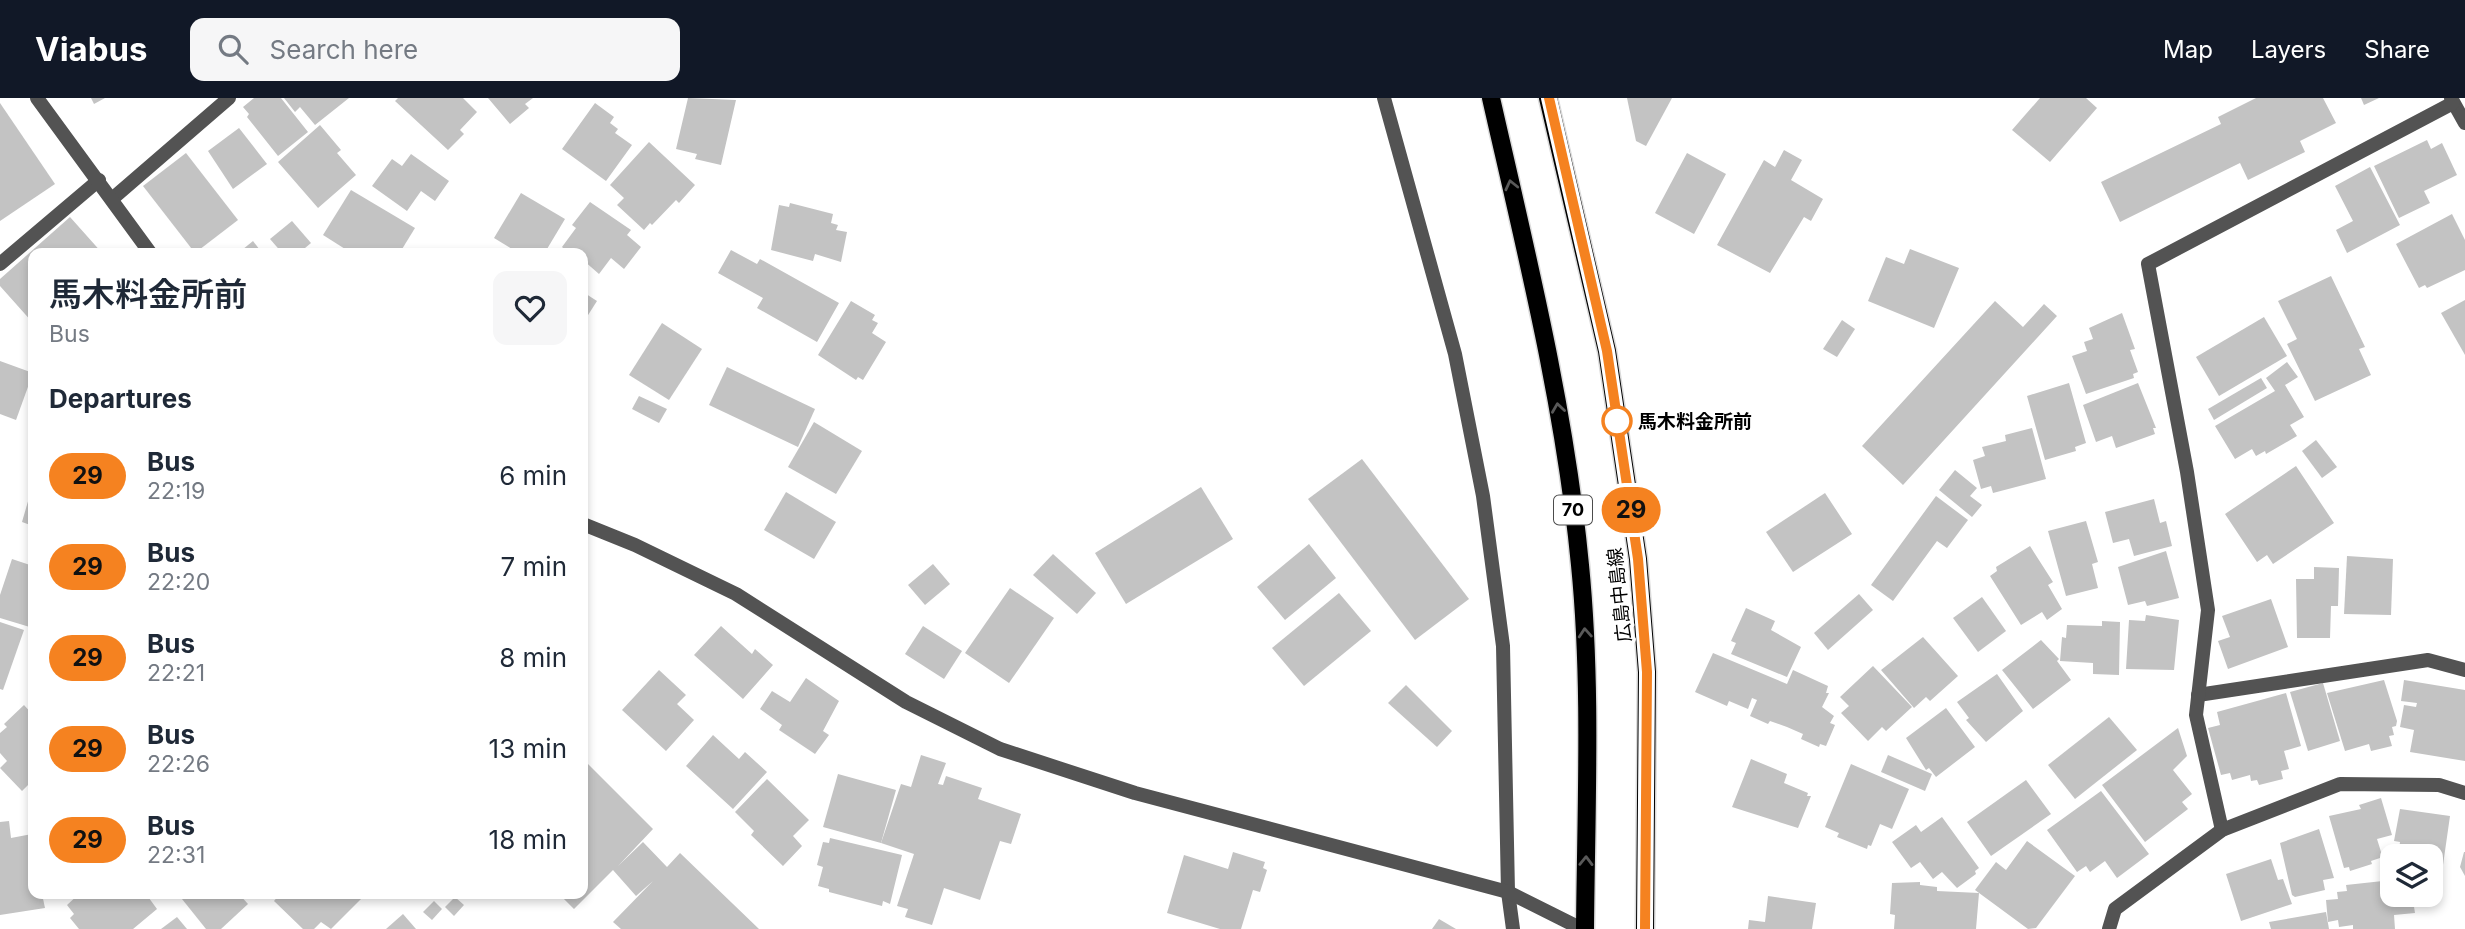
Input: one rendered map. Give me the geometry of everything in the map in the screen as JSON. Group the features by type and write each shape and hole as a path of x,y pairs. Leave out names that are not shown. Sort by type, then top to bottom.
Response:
{"main road":[{"name":"広島中島線","path":"1491,98 1553,372 1580,563 1588,671 1584,929"},
{"name":"広島中島線","path":"1549,98 1607,351 1638,559 1647,672 1645,929"}],"street":[{"path":"37,98 147,248"},
{"path":"112,199 229,98"},
{"path":"1384,98 1455,354 1483,496 1503,646 1508,892 1513,929"},
{"path":"2222,830 2196,715 2208,610 2187,472 2148,264 2452,100 2465,123"},
{"path":"0,264 99,180"},
{"path":"588,526 635,545 736,594 906,702 1000,748 1135,793 1508,892 1584,929"},
{"path":"2198,695 2428,660 2465,670"},
{"path":"2109,929 2115,909 2222,830 2340,784 2439,785 2465,793"}],"building":[{"path":"91,98 105,98 94,104"},
{"path":"254,98 281,98 308,132 278,156 247,117 249,114 243,107"},
{"path":"284,98 349,98 315,125 300,107 295,112"},
{"path":"398,98 463,98 477,112 460,130 464,134 448,150 395,101"},
{"path":"488,98 533,98 525,104 529,108 510,124"},
{"path":"688,98 736,100 721,165 695,159 697,154 676,149"},
{"path":"1627,98 1672,98 1646,146 1636,141"},
{"path":"2040,98 2086,98 2097,108 2050,162 2012,130"},
{"path":"2256,98 2323,98 2336,123 2300,141 2305,152 2248,180 2240,163 2120,222 2101,182 2221,124 2218,117"},
{"path":"2361,98 2379,98 2364,105"},
{"path":"0,103 55,184 0,221"},
{"path":"595,103 614,117 610,123 618,129 615,133 632,145 606,181 562,149"},
{"path":"320,125 341,150 337,153 356,175 318,208 278,162"},
{"path":"239,128 267,164 233,189 208,151"},
{"path":"2427,140 2431,149 2442,143 2457,175 2424,191 2430,203 2399,218 2374,166"},
{"path":"649,142 695,185 679,203 676,200 644,230 617,205 624,198 610,185"},
{"path":"1784,150 1802,160 1791,180 1823,199 1811,221 1804,217 1770,273 1717,245 1764,160 1775,167"},
{"path":"186,153 238,220 202,248 191,248 143,186"},
{"path":"1687,153 1726,174 1694,234 1655,213"},
{"path":"411,154 449,181 435,201 421,191 407,211 372,186 392,159 402,166"},
{"path":"2370,167 2400,225 2347,253 2336,230 2353,221 2335,186"},
{"path":"351,190 415,228 403,248 344,248 323,235"},
{"path":"521,193 565,219 548,248 510,248 494,238"},
{"path":"590,202 631,230 627,235 641,247 624,269 611,258 599,274 588,264 588,248 562,247 576,228 572,225"},
{"path":"790,203 833,214 831,223 838,225 836,230 847,232 841,262 815,254 813,261 771,250 779,205 789,207"},
{"path":"2452,214 2465,240 2465,270 2427,288 2425,285 2419,288 2396,244"},
{"path":"70,217 98,248 35,248"},
{"path":"292,221 311,243 305,248 278,248 270,239"},
{"path":"253,241 258,248 244,248"},
{"path":"1910,249 1959,268 1934,328 1868,301 1886,257 1904,264"},
{"path":"731,250 757,264 760,259 839,303 817,342 757,308 763,298 718,273"},
{"path":"28,254 28,317 0,286 0,279"},
{"path":"2331,276 2365,347 2359,349 2371,375 2315,401 2287,344 2297,339 2278,301"},
{"path":"588,295 597,301 588,315"},
{"path":"2465,300 2465,355 2441,313"},
{"path":"851,301 875,315 872,320 878,323 872,333 886,342 863,380 858,377 856,380 818,355"},
{"path":"1995,301 2023,327 2044,304 2057,316 1903,485 1862,446"},
{"path":"2122,313 2135,349 2130,350 2138,372 2133,374 2134,378 2086,394 2072,356 2087,351 2084,342 2093,339 2089,328"},
{"path":"2264,317 2287,356 2219,396 2196,357"},
{"path":"1842,320 1855,329 1837,357 1823,349"},
{"path":"662,323 702,349 669,400 629,375"},
{"path":"0,361 28,371 28,387 16,420 0,414"},
{"path":"2287,362 2298,377 2285,385 2304,417 2290,425 2297,436 2266,454 2265,451 2256,456 2252,449 2235,459 2215,426 2275,391 2266,378"},
{"path":"727,367 815,409 798,447 709,405"},
{"path":"2261,378 2267,388 2214,420 2208,409"},
{"path":"2069,383 2086,443 2075,447 2076,451 2045,460 2027,396"},
{"path":"2138,383 2156,428 2153,428 2155,434 2116,448 2112,436 2096,442 2083,405"},
{"path":"639,396 667,409 659,423 632,409"},
{"path":"814,422 862,451 836,494 788,467"},
{"path":"2032,428 2046,479 1993,493 1991,486 1981,489 1973,460 1985,456 1982,447 2006,441 2005,435"},
{"path":"2316,440 2337,467 2322,478 2302,451"},
{"path":"1362,459 1469,599 1415,640 1308,499"},
{"path":"2296,466 2334,523 2273,564 2267,555 2257,562 2225,514"},
{"path":"1955,470 1977,488 1970,496 1982,505 1972,517 1939,490"},
{"path":"1201,487 1233,539 1126,604 1095,553"},
{"path":"786,492 836,522 814,559 764,530"},
{"path":"1825,493 1852,534 1793,572 1766,532"},
{"path":"1936,496 1968,520 1947,548 1937,541 1893,601 1871,585"},
{"path":"2154,499 2160,523 2166,521 2172,546 2134,556 2129,539 2113,543 2105,512"},
{"path":"28,501 28,524 22,522"},
{"path":"2086,521 2098,562 2092,564 2098,588 2066,596 2048,531"},
{"path":"1309,544 1336,578 1285,620 1257,587"},
{"path":"2030,546 2053,582 2048,585 2062,609 2047,620 2042,612 2021,625 1990,576 1997,571 1996,567"},
{"path":"2166,551 2179,598 2147,606 2145,601 2128,605 2118,567"},
{"path":"1053,554 1096,593 1077,614 1033,575"},
{"path":"2347,556 2393,559 2391,615 2344,614"},
{"path":"12,559 28,564 28,626 0,618 0,595"},
{"path":"933,564 950,584 925,605 908,585"},
{"path":"2314,567 2339,568 2338,606 2331,606 2330,638 2297,638 2296,579 2314,579"},
{"path":"1010,588 1054,618 1009,683 965,653"},
{"path":"1339,593 1371,631 1304,686 1272,648"},
{"path":"1859,594 1873,610 1828,650 1814,633"},
{"path":"1982,597 2006,631 1978,652 1953,618"},
{"path":"2271,599 2288,647 2228,669 2218,641 2230,637 2222,616"},
{"path":"1746,608 1775,621 1771,630 1801,647 1787,677 1731,654 1736,643 1731,641"},
{"path":"2146,615 2179,620 2174,670 2126,669 2129,620 2145,621"},
{"path":"2102,621 2120,622 2119,675 2093,674 2093,663 2060,661 2062,637 2066,638 2067,625 2102,626"},
{"path":"0,622 24,630 3,690 0,689"},
{"path":"721,626 752,654 755,649 773,665 743,699 694,655"},
{"path":"923,626 962,651 944,679 905,654"},
{"path":"1923,637 1958,676 1930,701 1926,697 1914,708 1881,670"},
{"path":"2041,640 2059,659 2057,661 2071,680 2033,709 2002,670"},
{"path":"1713,653 1787,684 1793,670 1828,686 1826,693 1829,693 1822,707 1834,716 1830,723 1835,725 1826,746 1820,744 1819,747 1801,739 1803,734 1750,716 1757,700 1752,698 1748,709 1729,701 1727,706 1695,692"},
{"path":"1873,666 1912,707 1886,731 1882,727 1868,741 1841,713 1849,706 1840,697"},
{"path":"659,670 686,695 677,704 694,720 666,751 622,710"},
{"path":"1997,674 2023,711 1986,742 1966,720 1969,718 1957,702"},
{"path":"806,678 839,701 823,731 829,735 815,754 779,730 782,725 760,709 772,691 790,702"},
{"path":"2384,680 2397,721 2396,726 2392,727 2394,735 2389,736 2392,746 2371,751 2369,744 2345,751 2327,693"},
{"path":"2404,680 2465,690 2465,761 2410,752 2414,730 2400,727 2404,705 2416,707 2417,703 2401,701"},
{"path":"2323,683 2340,741 2308,751 2290,692"},
{"path":"1406,685 1452,731 1437,747 1388,703"},
{"path":"2286,693 2301,746 2284,751 2289,769 2281,771 2283,779 2259,785 2257,780 2251,781 2250,775 2232,780 2230,773 2221,775 2208,728 2220,725 2217,712"},
{"path":"24,705 28,709 28,785 22,791 0,768 7,761 0,753 0,733 7,727 4,724"},
{"path":"1946,708 1975,747 1936,777 1929,768 1926,770 1906,738"},
{"path":"2109,717 2137,750 2075,799 2048,765"},
{"path":"2178,728 2187,756 2173,770 2192,794 2182,802 2188,809 2145,842 2102,785"},
{"path":"713,735 739,759 745,752 767,772 733,809 686,766"},
{"path":"921,755 946,763 938,784 943,785 946,776 982,788 978,799 1021,814 1011,844 1000,841 980,900 944,888 932,925 905,917 908,909 897,906 914,854 881,843 901,784 911,787"},
{"path":"1888,755 1932,774 1925,791 1881,772"},
{"path":"1751,759 1787,774 1784,783 1811,796 1798,828 1732,807"},
{"path":"588,764 653,829 618,866 643,842 667,867 680,853 759,929 621,929 613,922 653,881 636,896 613,870 588,895"},
{"path":"1851,764 1909,789 1892,829 1880,824 1871,846 1868,845 1867,849 1837,837 1839,833 1825,827"},
{"path":"838,774 896,790 881,843 823,827"},
{"path":"767,779 809,820 793,836 802,846 783,866 751,835 754,831 735,812"},
{"path":"2026,780 2051,814 1991,856 1967,822"},
{"path":"2101,791 2149,854 2117,878 2105,861 2090,872 2086,866 2077,872 2047,830"},
{"path":"2381,798 2392,835 2377,839 2380,858 2371,861 2372,864 2350,871 2349,867 2344,868 2329,816 2361,809 2359,805"},
{"path":"2400,809 2450,816 2443,865 2443,844 2400,844 2394,841"},
{"path":"1942,817 1979,868 1975,871 1976,874 1957,888 1942,872 1933,879 1920,862 1911,868 1892,842 1916,825 1921,832"},
{"path":"9,821 11,838 28,835 28,899 43,899 45,908 0,915 0,822"},
{"path":"2319,829 2334,878 2323,880 2325,890 2295,897 2292,895 2280,843"},
{"path":"830,838 902,855 890,904 883,901 882,906 829,892 829,889 818,886 823,867 817,865 823,842 829,843"},
{"path":"2027,841 2075,876 2036,928 2028,929 1975,890 1996,862 2006,870"},
{"path":"1233,852 1265,862 1263,868 1267,870 1260,892 1253,890 1241,929 1220,929 1167,913 1184,855 1228,869"},
{"path":"2465,852 2465,876 2460,867"},
{"path":"2271,859 2278,880 2283,879 2292,904 2241,921 2226,874"},
{"path":"2380,881 2380,907 2414,907 2415,913 2394,915 2395,929 2353,929 2353,925 2339,927 2338,920 2328,922 2326,900 2338,899 2337,892 2347,891 2346,885"},
{"path":"1920,882 1920,885 1937,887 1937,891 1979,893 1976,929 1894,929 1895,915 1890,914 1892,883"},
{"path":"1768,896 1816,903 1812,929 1748,929 1749,920 1765,922"},
{"path":"74,899 150,899 157,909 133,929 79,929 70,918 74,914 67,905"},
{"path":"182,899 244,899 248,904 221,929 206,929"},
{"path":"361,899 331,929 321,922 314,929 303,929 274,901"},
{"path":"453,899 464,905 454,916 445,907"},
{"path":"564,899 584,899 574,909"},
{"path":"434,901 442,909 432,920 423,912"},
{"path":"2326,912 2329,929 2271,929 2269,922"},
{"path":"403,914 416,929 386,929"},
{"path":"177,917 187,929 161,929"},
{"path":"1439,919 1456,929 1432,929"}],"bus line":[{"name":"29","path":"1549,98 1607,351 1638,559 1647,672 1645,929"}],"place":[{"name":"馬木料金所前","path":"1617,421"}]}
